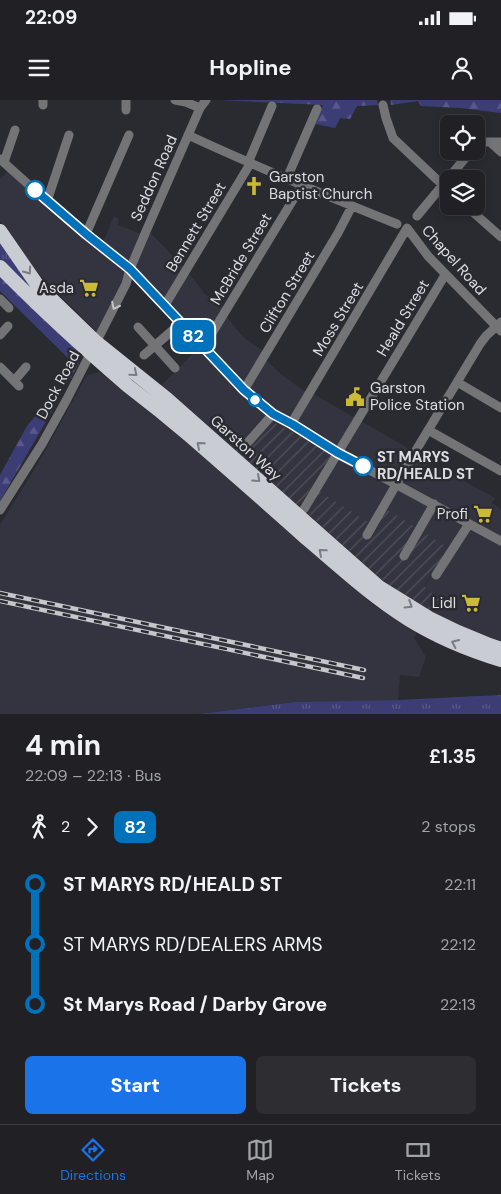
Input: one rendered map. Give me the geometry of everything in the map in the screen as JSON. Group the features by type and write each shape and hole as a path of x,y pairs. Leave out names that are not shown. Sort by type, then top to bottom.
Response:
{"highway":[{"name":"Garston Way","path":"0,231 38,286 128,385 174,422 326,556 377,597 407,618 462,647 501,660"},
{"name":"Garston Way","path":"0,268 34,302 94,348 167,399 379,587 429,618 501,649"}],"street":[{"path":"126,100 126,110"},
{"path":"175,100 203,104"},
{"name":"Seddon Road","path":"130,269 203,104"},
{"path":"384,105 386,118 394,138 440,182"},
{"name":"Bennett Street","path":"165,305 249,163 272,106"},
{"path":"287,178 317,109"},
{"path":"15,130 2,160 47,201 130,269 244,390 273,414 338,453 501,541"},
{"path":"47,201 69,135"},
{"path":"86,234 128,135"},
{"path":"188,135 249,163 397,224"},
{"path":"485,142 501,142"},
{"path":"490,142 501,152"},
{"name":"McBride Street","path":"203,348 302,185"},
{"path":"417,216 440,194"},
{"name":"Clifton Street","path":"244,390 338,233 352,206"},
{"path":"476,215 501,237"},
{"name":"Chapel Road","path":"407,228 445,275 499,326"},
{"name":"Moss Street","path":"292,424 407,228"},
{"name":"Dock Road","path":"0,510 42,444 67,399 126,284 130,269"},
{"name":"Heald Street","path":"304,509 445,275"},
{"path":"0,299 9,308"},
{"path":"144,355 181,323"},
{"path":"0,334 8,326"},
{"path":"367,535 480,344 499,326"},
{"path":"138,327 174,368"},
{"path":"0,367 16,383 26,367"},
{"path":"457,382 501,408"},
{"path":"242,449 273,414"},
{"path":"428,430 501,471"},
{"path":"404,556 434,504"},
{"path":"436,575 469,524"}],"shaded area":[{"path":"11,168 100,245 114,216 119,219 118,225 144,235 147,229 186,270 205,294 227,309 224,313 242,336 266,353 264,358 283,376 309,394 310,392 415,452 413,456 438,470 440,468 495,498 492,503 501,509 501,642 487,638 434,613 441,599 424,587 449,548 386,510 376,527 312,487 332,454 262,417 233,449 160,387 201,345 131,269 100,335 40,275 0,221 0,179"},
{"path":"100,372 183,437 375,606 417,633 414,638 426,657 419,677 400,675 398,700 295,702 199,714 0,714 0,525 40,460 87,375"},
{"path":"262,417 332,454 299,508 233,449"},
{"path":"319,491 376,527 386,509 449,548 424,586 441,599 434,613 394,589 380,578 306,512"}],"green space":[{"path":"220,100 377,100 378,105 357,106 350,119 340,118 335,128 315,124 323,105"},
{"path":"390,100 501,100 501,113 421,106 418,101 391,105"},
{"path":"0,239 24,278 52,310 0,261"},
{"path":"0,275 77,350 79,362 71,378 60,389 69,365 67,357 0,291"},
{"path":"49,395 55,397 52,411 0,501 0,475 27,426 42,408"},
{"path":"501,695 501,714 199,714 295,702"}],"railway":[{"path":"0,593 364,670"},
{"path":"0,601 363,678"}],"bus line":[{"name":"82","path":"35,190 130,269 244,390 273,414 363,466"}],"place":[{"name":"Garston Baptist Church","path":"254,186"},
{"name":"Asda","path":"89,288"},
{"name":"Garston Police Station","path":"355,397"},
{"name":"ST MARYS RD/HEALD ST","path":"363,466"},
{"name":"Profi","path":"483,514"},
{"name":"Lidl","path":"471,603"}]}
